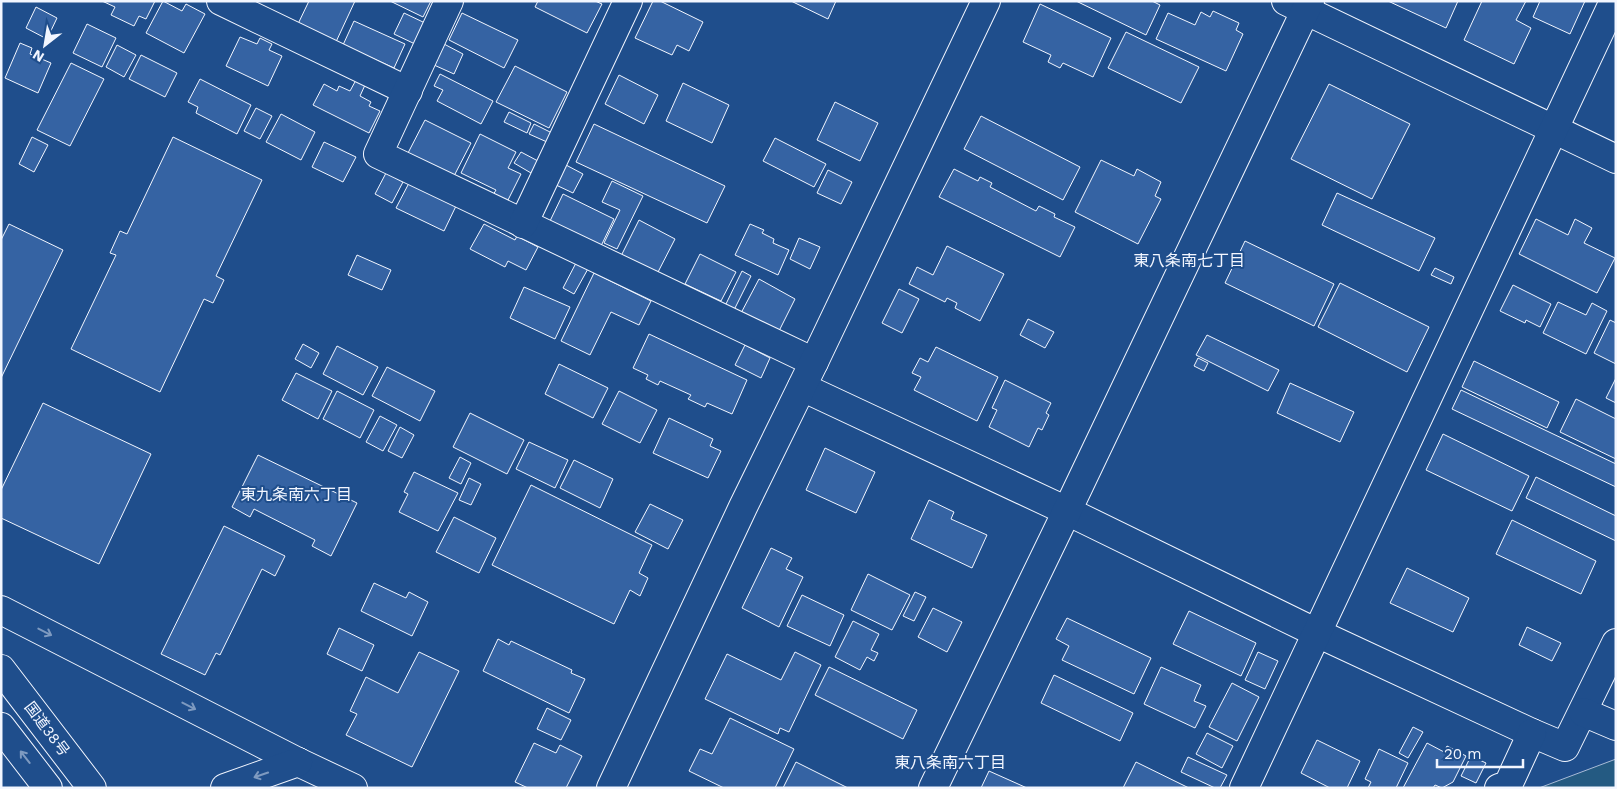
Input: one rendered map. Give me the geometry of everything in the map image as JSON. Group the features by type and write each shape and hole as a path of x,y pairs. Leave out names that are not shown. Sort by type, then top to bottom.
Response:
{"main road":[{"path":"221,1 408,91"},
{"path":"449,1 378,154 814,362"},
{"path":"523,224 628,1"},
{"path":"612,788 742,507 802,387 986,1"},
{"path":"1244,788 1614,1"},
{"path":"933,788 1067,511 1301,4 1616,159"},
{"path":"802,387 1067,511 1317,632 1565,747 1616,643"},
{"path":"1,610 298,762 354,788"},
{"name":"国道38号","path":"1,669 92,788"},
{"path":"1583,712 1616,726"},
{"path":"1,727 48,788"},
{"path":"1499,788 1508,785 1532,733"},
{"path":"224,788 298,762"}],"shaded area":[{"path":"1616,759 1616,788 1539,788"}],"building":[{"path":"102,1 155,1 146,19 139,16 134,26 111,15 115,7"},
{"path":"163,1 182,11 186,4 205,14 184,53 146,33"},
{"path":"309,1 355,1 335,44 297,26"},
{"path":"390,1 431,1 423,17"},
{"path":"538,1 595,1 602,4 587,33 535,7"},
{"path":"653,1 660,1 703,22 689,51 677,45 672,55 635,38"},
{"path":"791,1 836,1 828,19"},
{"path":"1076,1 1152,1 1160,5 1146,35"},
{"path":"1388,1 1458,1 1446,28"},
{"path":"1482,1 1526,1 1516,20 1531,28 1514,64 1464,40"},
{"path":"1540,1 1585,1 1570,34 1533,17"},
{"path":"1040,4 1111,38 1093,77 1063,63 1060,68 1048,62 1051,55 1023,42"},
{"path":"36,7 57,18 47,39 26,28"},
{"path":"1213,11 1239,23 1236,30 1243,34 1226,71 1156,39 1168,13 1195,25 1201,12 1210,17"},
{"path":"404,13 425,23 415,44 394,34"},
{"path":"462,13 518,40 504,68 449,40"},
{"path":"354,21 405,44 394,68 343,45"},
{"path":"87,24 116,38 102,67 73,53"},
{"path":"1126,32 1199,67 1181,103 1108,68"},
{"path":"240,37 257,44 260,38 272,44 269,50 282,56 268,86 226,66"},
{"path":"20,43 32,48 30,54 51,63 38,93 5,78"},
{"path":"444,44 463,54 454,74 434,65"},
{"path":"117,45 136,55 124,77 106,67"},
{"path":"141,55 177,73 165,97 129,79"},
{"path":"71,63 104,79 70,146 37,130"},
{"path":"515,66 567,92 549,128 496,102"},
{"path":"440,74 493,101 481,124 437,101 443,90 434,86"},
{"path":"619,75 658,95 644,124 605,104"},
{"path":"200,79 251,105 237,134 196,113 198,107 188,102"},
{"path":"356,80 365,85 360,96 371,102 369,106 380,111 369,133 313,105 324,84 337,91 339,86 350,91"},
{"path":"683,83 729,105 712,143 666,121"},
{"path":"1329,84 1410,124 1372,199 1291,159"},
{"path":"835,102 878,123 860,161 817,140"},
{"path":"256,108 272,116 260,139 244,131"},
{"path":"509,112 531,123 527,133 504,122"},
{"path":"281,114 315,132 301,160 266,142"},
{"path":"981,116 1080,167 1063,200 964,149"},
{"path":"425,120 471,143 454,176 408,153"},
{"path":"534,124 560,137 556,146 529,134"},
{"path":"594,124 725,186 707,223 576,162"},
{"path":"480,134 516,152 508,168 521,174 507,202 493,195 496,190 461,173"},
{"path":"32,137 48,145 34,172 19,164"},
{"path":"173,137 262,180 216,276 224,280 213,303 204,299 160,392 71,349 116,255 110,253 120,231 127,234"},
{"path":"775,138 826,164 814,187 763,161"},
{"path":"324,142 356,157 343,182 312,167"},
{"path":"521,152 538,161 531,173 514,163"},
{"path":"1101,160 1134,176 1137,169 1161,182 1155,196 1161,199 1138,244 1075,212"},
{"path":"566,165 583,174 573,193 556,185"},
{"path":"954,169 978,181 980,177 992,183 990,187 1036,211 1039,206 1055,214 1054,217 1075,227 1060,257 939,197"},
{"path":"828,170 852,182 841,204 817,193"},
{"path":"386,173 403,182 392,203 375,194"},
{"path":"612,181 643,196 617,249 604,243 620,210 602,202"},
{"path":"409,183 456,206 444,231 396,208"},
{"path":"1337,193 1435,238 1419,271 1322,225"},
{"path":"563,194 614,219 601,246 550,221"},
{"path":"1536,219 1568,235 1575,219 1592,228 1584,243 1615,258 1597,293 1519,254"},
{"path":"639,220 675,239 657,274 621,256"},
{"path":"9,224 63,250 1,378 1,240"},
{"path":"484,224 515,240 517,236 538,247 526,270 508,261 505,267 470,249"},
{"path":"750,224 764,230 762,233 774,239 773,243 789,250 778,275 735,255"},
{"path":"799,238 820,247 810,269 790,259"},
{"path":"1245,241 1334,284 1314,326 1225,283"},
{"path":"947,246 1004,274 980,321 955,308 957,303 947,298 945,302 909,284 917,267 933,275"},
{"path":"700,254 736,272 721,301 685,284"},
{"path":"357,255 391,270 382,290 348,275"},
{"path":"577,261 589,267 574,294 563,288"},
{"path":"1435,268 1454,277 1451,284 1431,275"},
{"path":"742,271 751,276 734,310 725,306"},
{"path":"594,273 651,301 639,325 611,312 590,355 561,341"},
{"path":"759,279 795,299 777,335 740,315"},
{"path":"1340,283 1429,327 1407,372 1318,327"},
{"path":"1513,285 1551,304 1540,327 1526,320 1525,323 1500,311"},
{"path":"524,287 570,307 555,339 510,318"},
{"path":"899,289 919,299 902,333 882,323"},
{"path":"1558,302 1586,315 1592,303 1607,311 1586,354 1543,333"},
{"path":"1028,319 1054,332 1045,348 1020,335"},
{"path":"1610,320 1616,323 1616,364 1594,353"},
{"path":"649,334 747,380 732,414 707,403 705,407 688,399 691,395 660,381 658,385 646,379 648,375 633,368"},
{"path":"1207,335 1279,370 1268,391 1196,355"},
{"path":"303,344 319,353 311,368 295,359"},
{"path":"745,345 770,358 761,378 735,365"},
{"path":"337,346 378,367 363,395 323,374"},
{"path":"936,347 998,377 977,421 914,390 921,377 912,373 920,358 928,362"},
{"path":"1198,358 1208,363 1204,371 1194,366"},
{"path":"1474,361 1559,402 1547,428 1462,387"},
{"path":"559,364 608,388 593,418 545,394"},
{"path":"387,367 435,391 420,421 372,396"},
{"path":"296,373 332,391 318,419 282,400"},
{"path":"1616,378 1616,403 1606,398"},
{"path":"1005,380 1051,403 1046,413 1049,415 1042,430 1038,428 1029,447 989,427 997,410 992,408"},
{"path":"1290,383 1354,412 1340,442 1277,413"},
{"path":"1461,390 1616,464 1616,487 1452,409"},
{"path":"337,391 374,410 360,438 323,419"},
{"path":"619,391 657,410 640,443 602,424"},
{"path":"1576,399 1616,419 1616,459 1560,432"},
{"path":"43,403 151,454 99,564 1,518 1,490"},
{"path":"470,413 524,440 507,474 453,447"},
{"path":"380,416 397,425 383,451 366,442"},
{"path":"669,418 713,439 710,446 721,451 708,478 653,453"},
{"path":"400,427 414,435 402,458 388,451"},
{"path":"1443,434 1529,476 1512,511 1426,470"},
{"path":"529,442 568,460 555,488 516,469"},
{"path":"825,448 875,472 856,513 806,490"},
{"path":"258,455 357,503 331,556 312,546 315,540 254,509 250,517 232,507"},
{"path":"460,457 471,463 461,484 449,478"},
{"path":"574,460 613,479 600,508 560,488"},
{"path":"414,472 458,493 438,531 399,512 408,494 404,492"},
{"path":"1536,477 1616,516 1616,541 1526,498"},
{"path":"469,478 481,484 471,505 459,500"},
{"path":"531,485 652,545 639,573 648,578 640,596 630,590 614,624 492,565"},
{"path":"929,500 954,512 951,519 987,535 972,568 911,539"},
{"path":"650,504 683,520 668,549 635,532"},
{"path":"454,517 496,538 479,573 436,552"},
{"path":"1512,520 1596,561 1581,594 1496,554"},
{"path":"224,526 285,556 275,576 262,569 220,655 216,653 205,675 161,654"},
{"path":"771,548 792,558 786,569 803,577 779,627 742,608"},
{"path":"1407,568 1469,598 1453,632 1390,603"},
{"path":"868,574 910,595 892,630 851,610"},
{"path":"374,583 406,598 409,592 428,602 412,636 361,611"},
{"path":"915,592 926,597 914,621 903,616"},
{"path":"802,595 844,615 830,646 787,626"},
{"path":"933,608 962,622 947,652 918,637"},
{"path":"1189,611 1256,643 1241,676 1173,644"},
{"path":"1067,618 1151,658 1134,694 1062,660 1069,646 1056,639"},
{"path":"853,621 879,634 871,650 878,653 874,661 867,657 860,670 835,657"},
{"path":"1527,627 1561,643 1552,661 1519,645"},
{"path":"339,628 374,645 362,671 327,654"},
{"path":"498,639 509,645 511,641 572,670 571,673 585,679 569,713 483,671"},
{"path":"419,652 459,671 412,767 346,735 357,714 350,711 366,677 398,693"},
{"path":"795,652 821,665 789,732 780,728 778,734 705,699 727,654 781,680"},
{"path":"1258,652 1278,661 1265,689 1245,680"},
{"path":"829,667 917,710 903,739 815,695"},
{"path":"1161,667 1201,685 1194,701 1206,706 1195,728 1144,704"},
{"path":"1054,675 1133,713 1120,741 1041,703"},
{"path":"1232,683 1259,697 1237,741 1209,727"},
{"path":"547,708 571,720 561,740 537,729"},
{"path":"730,718 794,749 775,788 724,788 689,771 700,749 712,754"},
{"path":"1413,727 1423,732 1408,758 1399,753"},
{"path":"1207,733 1233,746 1222,768 1196,754"},
{"path":"1317,740 1360,761 1347,788 1330,788 1301,773"},
{"path":"534,743 556,753 560,745 582,756 566,788 528,788 515,782"},
{"path":"1427,743 1444,752 1447,746 1466,756 1453,782 1442,788 1435,785 1433,788 1403,788"},
{"path":"1379,749 1408,763 1396,788 1368,788 1371,782 1365,779"},
{"path":"1471,756 1486,763 1476,783 1461,776"},
{"path":"1188,757 1227,775 1220,788 1215,788 1181,772"},
{"path":"796,762 848,788 783,788"},
{"path":"1136,762 1189,788 1123,788"},
{"path":"989,771 1027,788 981,788"}],"district":[{"name":"東八条南七丁目","path":"1189,260"},
{"name":"東九条南六丁目","path":"296,494"},
{"name":"東八条南六丁目","path":"950,762"}]}
